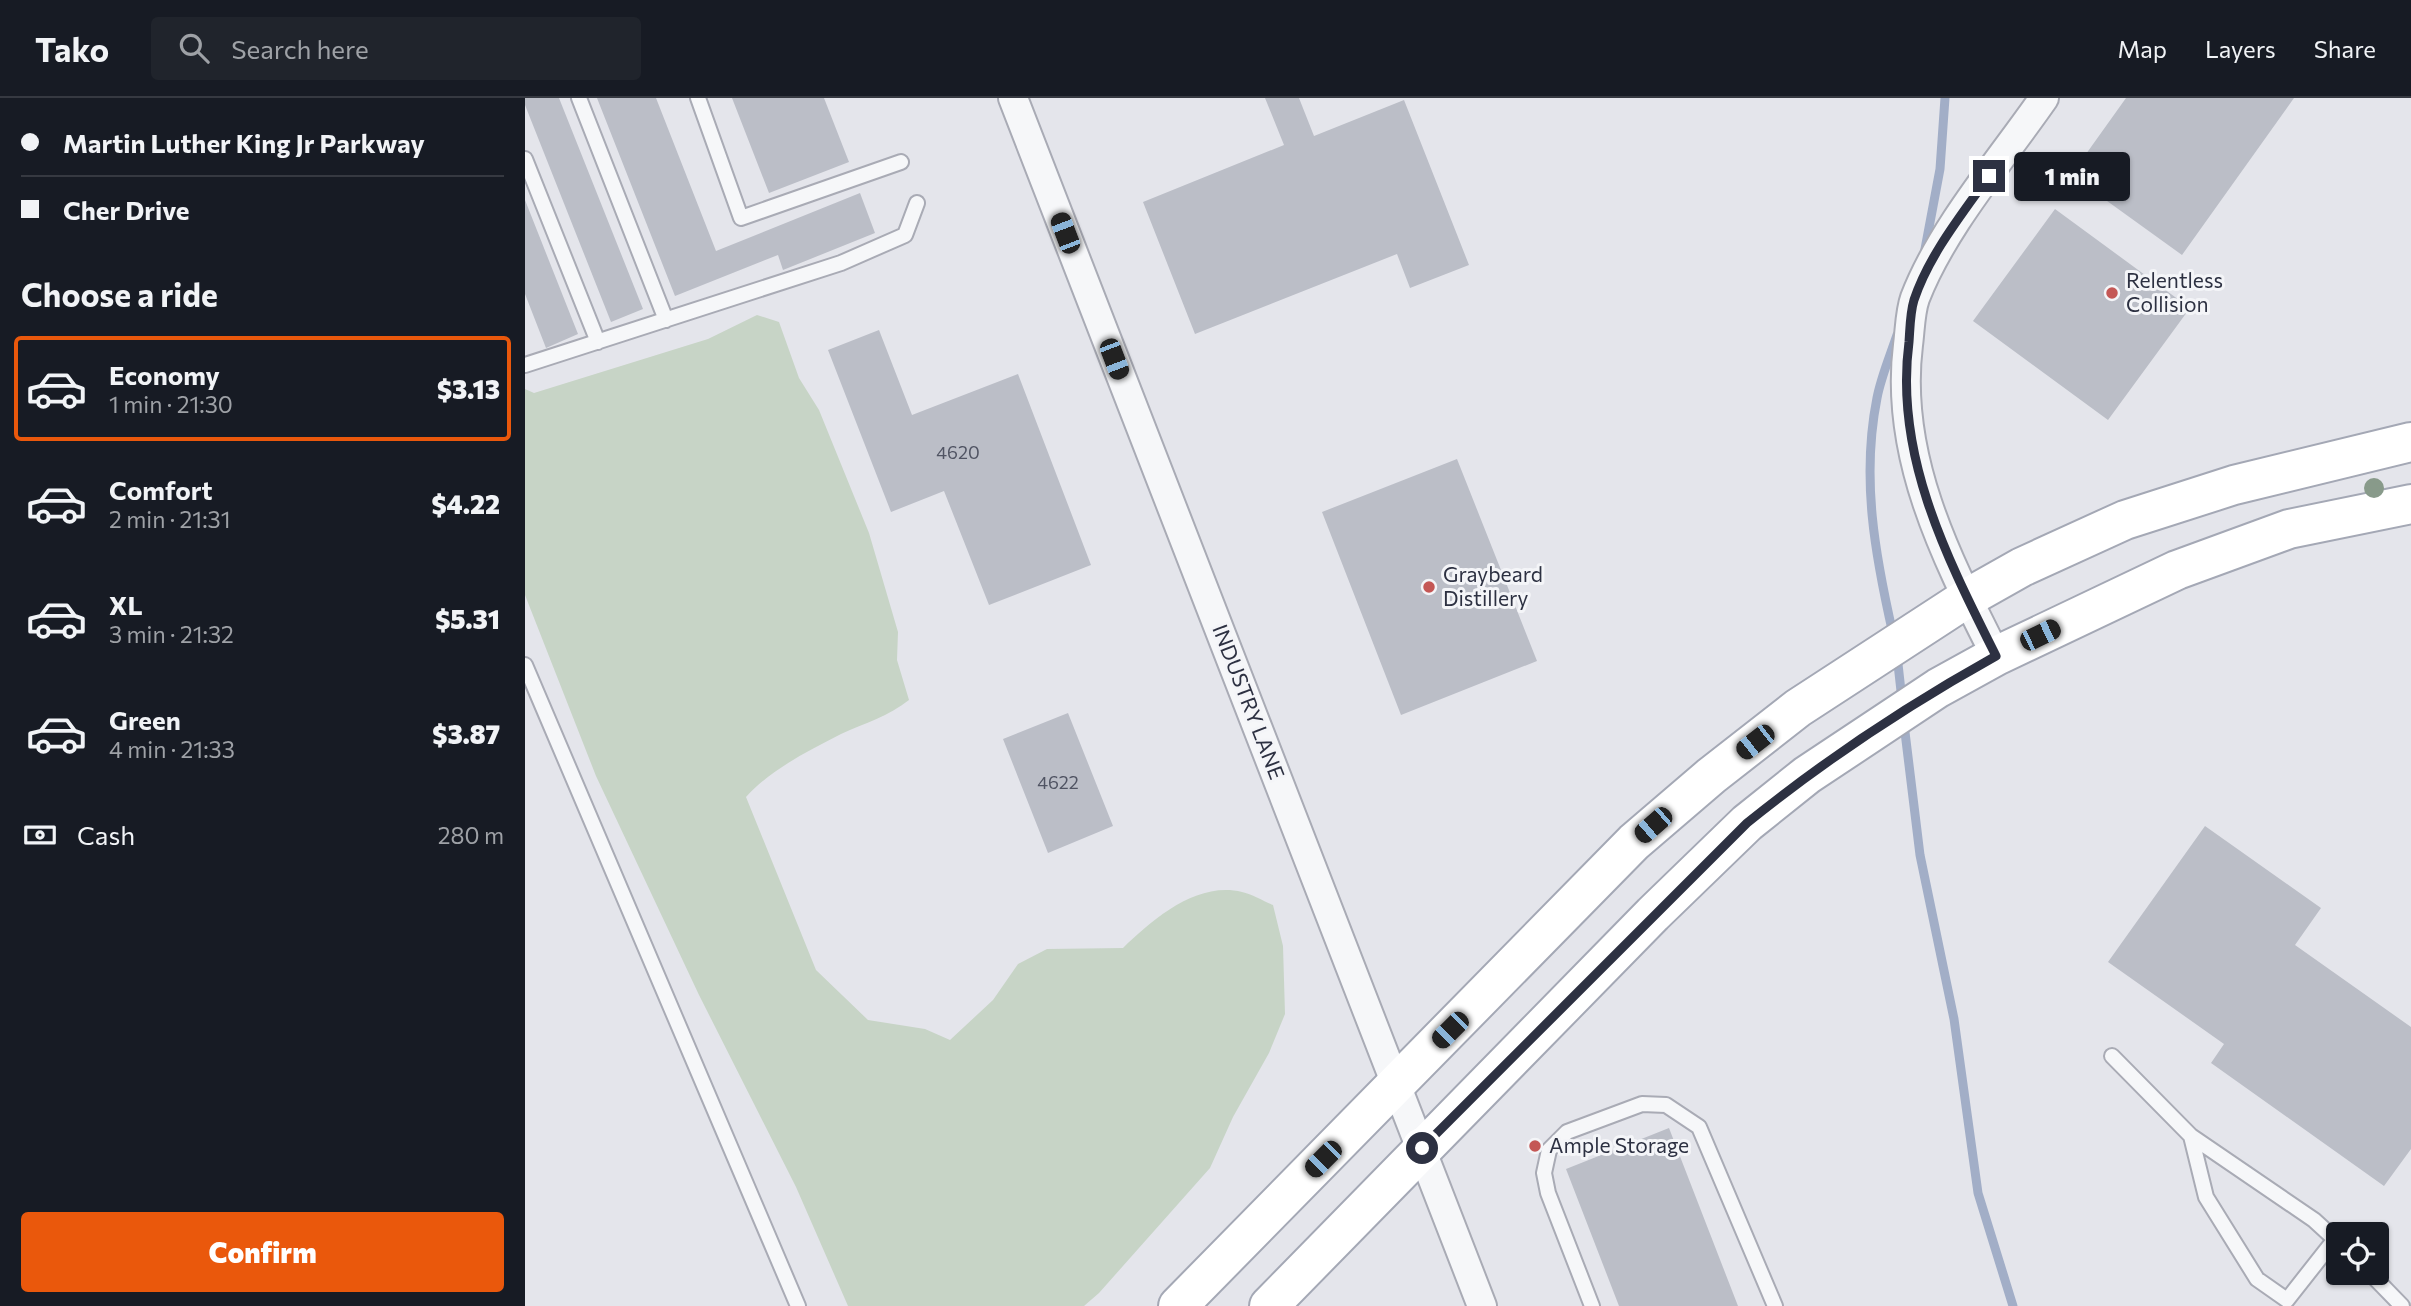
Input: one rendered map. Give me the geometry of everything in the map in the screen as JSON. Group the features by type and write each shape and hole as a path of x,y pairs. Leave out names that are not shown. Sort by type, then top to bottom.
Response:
{"main road":[{"path":"1178,1306 1634,842 1711,776 1798,708 1967,598 2022,567 2125,520 2234,485 2411,442"},
{"path":"1269,1306 1422,1148 1747,823 1807,775 1879,726 1996,656 2177,570 2289,529 2411,504"}],"street":[{"name":"INDUSTRY LANE","path":"1013,98 1482,1306"},
{"path":"1996,656 1930,515 1906,416 1904,381 1914,301 1932,261 2045,98"}],"lane":[{"path":"579,98 666,320"},
{"path":"698,98 741,218 901,162"},
{"path":"525,159 598,342"},
{"path":"525,365 841,263 905,235 917,202"},
{"path":"525,665 798,1306"},
{"path":"2112,1056 2191,1136 2314,1220 2326,1231"},
{"path":"1592,1306 1548,1193 1544,1173 1549,1150 1567,1132 1642,1104 1666,1105 1699,1127 1775,1306"},
{"path":"2191,1136 2206,1197 2257,1279 2287,1300 2326,1253"},
{"path":"2382,1285 2402,1306"}],"green space":[{"path":"757,315 779,322 799,378 819,410 869,533 898,632 897,660 909,700 885,715 841,734 790,762 766,778 746,797 816,970 868,1020 925,1029 950,1040 993,1000 1018,964 1047,949 1123,948 1148,925 1177,905 1209,892 1242,892 1273,905 1283,946 1285,1014 1269,1053 1233,1117 1210,1168 1099,1293 1084,1306 848,1306 796,1187 699,995 596,776 525,595 525,389 534,393 708,339"}],"building":[{"path":"525,98 559,98 643,309 611,322 525,105"},
{"path":"597,98 656,98 716,251 860,193 875,233 783,270 778,255 675,296"},
{"path":"732,98 824,98 849,162 769,193"},
{"path":"1265,98 1299,98 1314,136 1404,100 1469,265 1410,288 1397,254 1195,334 1143,202 1284,145"},
{"path":"2126,98 2294,98 2182,255 2071,175"},
{"path":"525,200 578,334 546,348 525,294"},
{"path":"2055,209 2190,308 2108,420 1973,321"},
{"path":"879,330 912,415 1018,374 1091,565 989,605 944,491 891,512 828,350"},
{"name":"Graybeard Distillery","path":"1457,459 1537,661 1401,715 1322,512"},
{"path":"1068,713 1113,826 1048,853 1003,739"},
{"path":"2205,826 2321,908 2295,945 2411,1027 2411,1149 2384,1186 2211,1063 2224,1044 2108,962"},
{"path":"1669,1128 1738,1306 1619,1306 1566,1169"}],"waterway":[{"path":"1925,249 1940,169 1945,98"},
{"path":"1893,634 1872,516 1870,458 1879,390 1897,335"},
{"path":"1897,655 1902,700"},
{"path":"1904,724 1920,855 1954,1019 1978,1193 2013,1306"}],"place":[{"name":"Relentless Collision","path":"2112,293"},
{"name":"Graybeard Distillery","path":"1429,587"},
{"name":"Ample Storage","path":"1535,1146"}],"route":[{"path":"1422,1148 1653,914 1747,823 1807,775 1879,726 1938,688 1996,656 1930,515 1906,416 1904,381 1914,301 1932,261 1989,176"}]}
